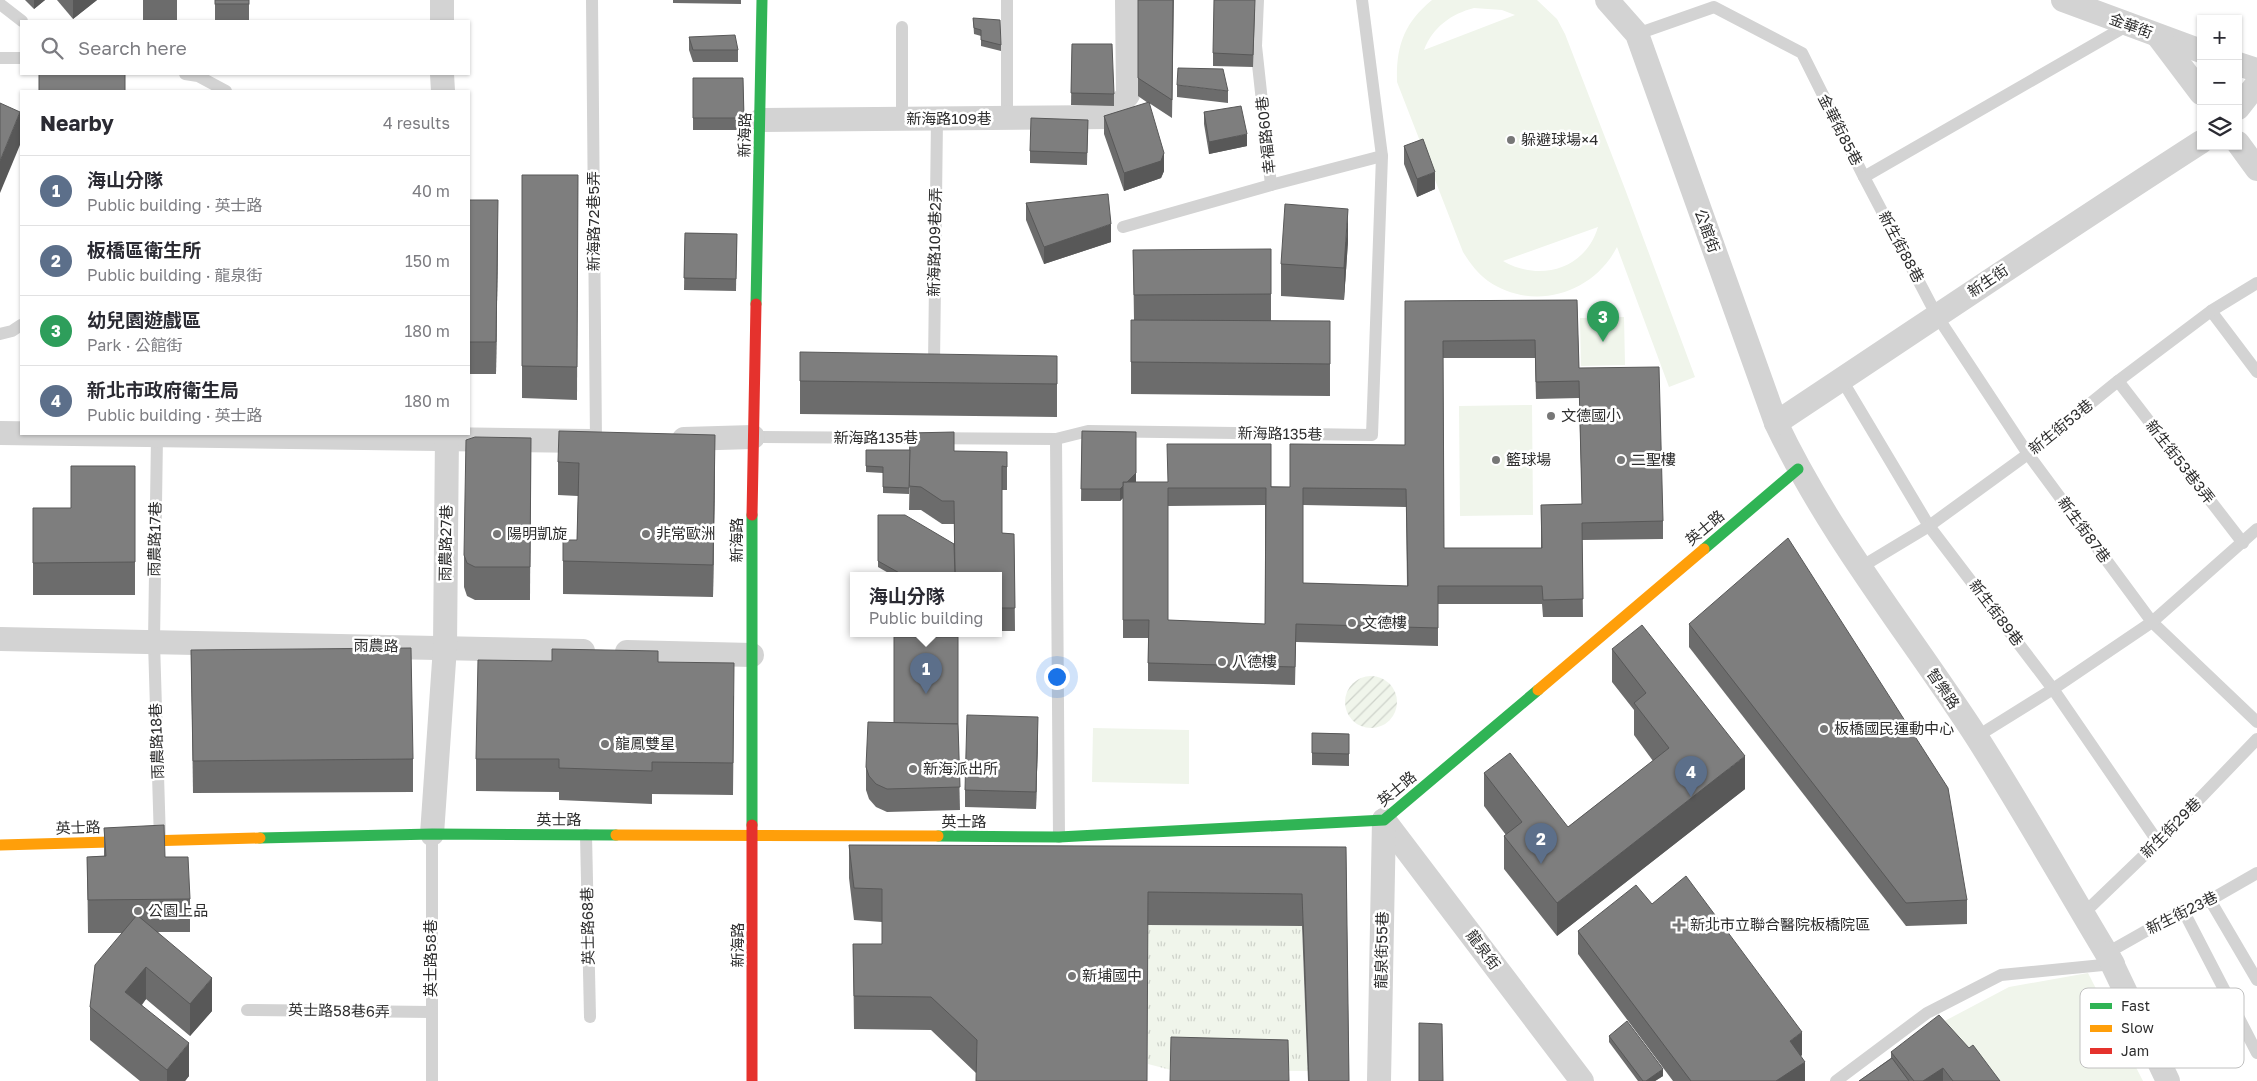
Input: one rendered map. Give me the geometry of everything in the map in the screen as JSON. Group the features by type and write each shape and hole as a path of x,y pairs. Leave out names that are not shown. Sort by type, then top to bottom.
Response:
{"street":[{"path":"442,0 442,20"},
{"name":"新海路","path":"752,1081 753,437 762,0"},
{"name":"新海路109巷","path":"761,120 1109,117 1128,95 1127,0"},
{"name":"公館街","path":"1607,0 1637,34 1776,423 1798,469"},
{"name":"金華街","path":"2062,0 2197,50"},
{"path":"2158,36 2197,88"},
{"path":"2242,65 2257,70"},
{"path":"442,75 443,90"},
{"path":"2240,105 2257,84"},
{"name":"新生街","path":"1776,423 1985,282 2197,145"},
{"path":"2242,148 2257,169"},
{"path":"0,434 20,434"},
{"path":"78,435 447,436 606,441"},
{"name":"雨農路27巷","path":"432,834 445,647 447,436"},
{"path":"664,440 753,437"},
{"name":"智樂路","path":"1798,469 1861,567 1976,737 2110,958 2124,988"},
{"name":"英士路","path":"0,845 432,834 1059,837 1384,820 1798,469"},
{"name":"雨農路","path":"0,639 752,655"},
{"name":"龍泉街55巷","path":"1380,1081 1384,820"},
{"name":"龍泉街","path":"1384,820 1582,1081"},
{"name":"智樂路","path":"2162,1068 2168,1081"}],"lane":[{"name":"新海路72巷5弄","path":"592,0 606,441"},
{"path":"1006,0 1007,118"},
{"name":"幸福路60巷","path":"1258,0 1256,46 1272,185 1382,156"},
{"name":"新海路135巷","path":"753,437 1056,439 1088,431 1372,435 1382,156 1362,0"},
{"path":"0,4 21,20"},
{"name":"金華街85巷","path":"1637,34 1714,8 1802,52 1864,177 2128,25"},
{"path":"902,27 902,119"},
{"path":"0,58 20,58"},
{"path":"192,75 198,76 224,90"},
{"name":"新海路109巷2弄","path":"934,364 937,119"},
{"name":"新生街88巷","path":"1864,177 1937,316"},
{"path":"1123,227 1272,185"},
{"name":"新生街53巷","path":"1861,567 1929,526 2028,454 2118,381 2211,311 2257,283"},
{"path":"2211,311 2257,372"},
{"name":"新生街87巷","path":"1937,316 2028,454 2152,622 2257,722"},
{"path":"0,334 12,331 20,326"},
{"name":"新生街89巷","path":"1842,380 1929,526 2053,689 2158,842"},
{"name":"新生街53巷3弄","path":"2118,381 2252,536"},
{"name":"雨農路17巷","path":"154,642 157,436"},
{"path":"1056,439 1059,837"},
{"path":"1976,737 2053,689 2152,622 2252,536"},
{"name":"雨農路18巷","path":"154,642 160,841"},
{"name":"新生街29巷","path":"2083,914 2158,842 2257,739"},
{"name":"英士路58巷","path":"432,834 432,1081"},
{"name":"英士路68巷","path":"586,835 590,1017"},
{"name":"新生街23巷","path":"2110,958 2183,910 2210,900 2257,873"},
{"path":"2210,900 2257,980"},
{"path":"2183,910 2223,988"},
{"path":"1836,1081 1927,1013 2001,975 2110,958"},
{"name":"英士路58巷6弄","path":"247,1010 431,1012"},
{"path":"2244,1028 2257,1053"}],"green space":[{"path":"1432,0 1537,0 1557,19 1565,34 1625,189 1695,377 1669,387 1617,247 1606,263 1578,287 1542,296 1524,295 1505,290 1480,275 1471,264 1463,252 1397,82 1400,46 1408,27","holes":["1474,8 1502,10 1515,15 1424,50 1438,28 1450,18","1598,227 1592,242 1583,253 1572,262 1559,268 1531,271 1503,261"]},
{"path":"1624,317 1625,365 1581,366 1580,318"},
{"name":"籃球場","path":"1532,405 1533,515 1460,516 1459,406"},
{"path":"1371,676 1385,680 1393,688 1397,702 1393,716 1385,724 1371,728 1357,724 1349,716 1345,702 1349,688 1357,680"},
{"path":"1093,728 1189,730 1189,784 1092,782"},
{"path":"1148,925 1302,926 1308,1071 1171,1070 1148,1064"},
{"path":"2088,973 2096,988 2080,988 2080,1068 2136,1068 2143,1081 1983,1081 1939,1024 2009,987"}],"building":[{"path":"215,0 249,0 249,4 215,4"},
{"path":"1138,0 1173,0 1172,100 1138,78"},
{"path":"1214,0 1255,0 1253,55 1213,53"},
{"path":"973,18 1000,20 1001,45 981,40 981,30 974,28"},
{"path":"735,35 738,50 693,50 689,37"},
{"path":"1072,44 1112,44 1114,94 1071,93"},
{"path":"1178,68 1223,69 1228,91 1177,85"},
{"path":"39,75 125,75 125,90 39,90"},
{"path":"693,78 743,78 744,118 693,118"},
{"path":"1149,102 1164,153 1161,161 1124,173 1104,116"},
{"path":"0,103 20,112 0,161"},
{"path":"1241,106 1247,134 1209,142 1204,112"},
{"path":"1031,118 1088,120 1087,153 1030,151"},
{"path":"1423,139 1435,172 1417,179 1404,146"},
{"path":"522,175 578,175 577,367 522,366"},
{"path":"1108,194 1111,224 1044,247 1026,203"},
{"path":"470,200 498,200 496,342 470,342"},
{"path":"1285,204 1348,209 1344,268 1281,264"},
{"path":"685,233 737,234 736,279 684,278"},
{"path":"1271,249 1271,294 1134,295 1133,250"},
{"path":"1577,300 1579,368 1659,367 1663,521 1582,523 1583,599 1543,600 1542,586 1438,586 1438,628 1296,624 1295,667 1148,663 1149,620 1123,620 1123,482 1168,482 1167,444 1271,444 1271,487 1290,487 1290,444 1405,445 1405,301","holes":["1535,340 1536,382 1579,381 1582,504 1541,505 1542,548 1444,548 1443,341","1168,488 1266,488 1265,624 1168,620","1303,488 1406,489 1408,586 1303,583"]},
{"path":"1131,320 1330,321 1330,364 1131,362"},
{"path":"800,352 1057,356 1057,384 800,381"},
{"name":"非常歐洲","path":"559,431 715,435 713,565 563,561 563,540 577,540 579,463 558,462"},
{"path":"1082,431 1136,432 1136,473 1127,482 1123,482 1123,486 1120,489 1081,489"},
{"path":"954,432 954,451 1007,452 1007,467 1002,466 1002,533 1014,534 1015,608 1002,608 1002,572 955,572 954,501 942,501 921,487 909,486 910,433"},
{"name":"陽明凱旋","path":"475,437 531,438 530,567 475,567 467,563 464,555 466,440"},
{"path":"866,450 910,450 909,488 883,487 883,467 866,466"},
{"path":"71,466 135,466 135,562 33,563 33,508 71,508"},
{"path":"878,515 905,515 954,544 955,572 898,572 878,561"},
{"name":"板橋國民運動中心","path":"1788,538 1948,788 1967,900 1906,903 1689,624"},
{"path":"1642,625 1745,756 1557,903 1504,836 1522,822 1484,773 1510,753 1568,827 1669,748 1634,703 1646,693 1612,649"},
{"path":"894,637 958,637 958,724 894,723"},
{"path":"411,648 413,759 193,761 191,650"},
{"name":"龍鳳雙星","path":"552,649 658,651 658,662 734,663 733,763 652,762 652,771 559,768 559,759 476,759 478,660 552,661"},
{"path":"967,715 1038,717 1036,792 965,790"},
{"name":"新海派出所","path":"868,722 958,724 960,787 887,789 876,784 869,776 866,767"},
{"path":"1312,733 1349,734 1349,754 1312,753"},
{"path":"164,825 165,857 188,857 190,899 88,900 87,857 106,856 104,828"},
{"path":"849,845 1346,847 1349,1081 1309,1081 1302,894 1148,892 1147,1081 976,1081 977,1040 931,997 854,996 853,944 882,944 882,889 854,888"},
{"path":"1686,876 1802,1032 1790,1041 1805,1062 1776,1081 1691,1081 1578,931 1636,885 1652,904"},
{"path":"137,915 212,978 190,1004 146,967 125,992 189,1043 167,1070 90,1007 95,965"},
{"path":"1939,1015 1969,1048 1973,1045 2000,1081 1953,1081 1943,1068 1923,1081 1914,1081 1891,1052"},
{"path":"1627,1021 1663,1069 1646,1081 1643,1081 1609,1036"},
{"path":"1419,1023 1442,1024 1443,1081 1419,1081"},
{"path":"1171,1037 1288,1040 1289,1081 1170,1081"},
{"path":"1892,1058 1909,1081 1859,1081"}],"traffic: fast":[{"path":"756,304 762,0"},
{"path":"1704,549 1798,469"},
{"path":"752,515 752,825"},
{"path":"938,836 1059,837 1384,820 1538,690"},
{"path":"260,838 432,834 616,835"}],"traffic: slow":[{"path":"1538,690 1704,549"},
{"path":"616,835 938,836"},
{"path":"0,845 260,838"}],"traffic: jam":[{"path":"752,515 756,304"},
{"path":"752,825 752,1081"}],"place":[{"name":"躲避球場×4","path":"1511,140"},
{"name":"幼兒園遊戲區","path":"1603,342"},
{"name":"文德國小","path":"1551,416"},
{"name":"籃球場","path":"1496,460"},
{"name":"二聖樓","path":"1621,460"},
{"name":"陽明凱旋","path":"497,534"},
{"name":"非常歐洲","path":"646,534"},
{"name":"文德樓","path":"1352,623"},
{"name":"八德樓","path":"1222,662"},
{"name":"海山分隊","path":"926,694"},
{"name":"板橋國民運動中心","path":"1824,729"},
{"name":"龍鳳雙星","path":"605,744"},
{"name":"新海派出所","path":"913,769"},
{"name":"新北市政府衛生局","path":"1691,797"},
{"name":"板橋區衛生所","path":"1541,864"},
{"name":"公園上品","path":"138,911"},
{"name":"新北市立聯合醫院板橋院區","path":"1679,925"},
{"name":"新埔國中","path":"1072,976"}]}
